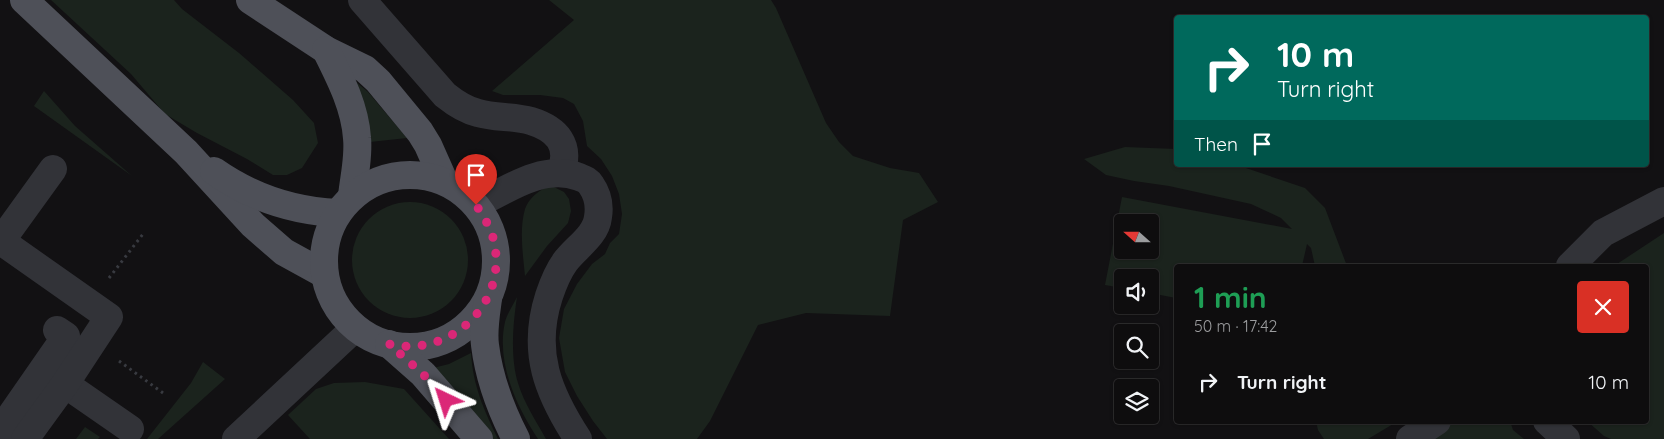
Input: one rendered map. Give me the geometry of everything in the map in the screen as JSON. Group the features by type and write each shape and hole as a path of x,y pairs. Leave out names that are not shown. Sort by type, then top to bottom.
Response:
{"main road":[{"path":"24,0 186,152 253,225 284,252 324,274"},
{"path":"250,0 326,50 365,69 378,81 424,138 444,181"},
{"path":"326,50 348,97 356,124 358,140 345,204"},
{"path":"186,152 224,178 249,192 281,204 312,212 345,204"},
{"path":"488,299 472,320 452,337 428,346 402,348 377,341 355,328 340,313 330,295 324,274 326,241 330,228 345,204 368,184 386,177 406,174 425,175 444,181 461,191 476,205 487,221 495,247 495,273 488,299 485,344 492,384 516,439"},
{"path":"389,344 423,374 480,439"}],"street":[{"path":"362,0 445,95 460,106 477,113 530,121 548,128 558,136 565,150 565,162 561,172"},
{"path":"25,439 65,384 109,317 1,241 53,169"},
{"path":"476,205 518,183 544,174 561,172 588,181 596,192 599,204 597,225 565,261 554,280 543,320 541,336 544,369 563,415 578,439"},
{"path":"1572,264 1603,233 1664,201"},
{"path":"236,439 355,328"},
{"path":"0,431 66,336 57,330"},
{"path":"65,384 130,428"},
{"path":"1410,439 1432,424"},
{"path":"1550,424 1566,439"}],"shaded area":[{"path":"51,0 174,0 182,9 239,53 293,100 314,123 318,143 302,168 287,175 273,175 165,114 131,74"},
{"path":"549,0 771,0 826,123 839,142 853,156 890,168 919,173 938,202 903,220 890,316 806,313 758,325 710,421 697,439 607,439 577,396 565,372 559,338 564,309 577,284 592,264 605,254 610,243 619,234 622,214 619,194 612,176 601,159 587,146 583,121 574,104 563,98 540,95 503,95 492,91 574,20"},
{"path":"350,77 368,92 407,138 370,142"},
{"path":"44,91 75,126 132,176 34,106"},
{"path":"1125,147 1174,149 1174,167 1243,167 1305,188 1325,208 1346,264 1315,264 1311,248 1307,244 1302,264 1174,264 1174,298 1159,295 1159,269 1114,269 1114,287 1105,285 1114,238 1114,259 1159,259 1159,214 1119,214 1122,197 1292,229 1281,218 1251,204 1169,186 1106,175 1084,159"},
{"path":"550,185 564,192 569,199 571,211 568,223 547,246 525,276 522,234 525,209 532,197"},
{"path":"410,202 432,206 451,219 464,238 468,260 464,282 451,301 432,314 410,318 388,314 369,301 356,282 352,260 356,238 369,219 388,206"},
{"path":"1664,233 1664,439 1611,439 1604,436 1590,424 1649,424 1649,264 1617,264"},
{"path":"517,297 513,340 515,373 530,412 546,439 538,439 522,412 506,368 503,353 505,322"},
{"path":"471,353 474,376 480,398 498,439 488,439 433,368 449,364"},
{"path":"203,362 225,379 158,439 147,439 191,383"},
{"path":"365,382 404,389 449,439 310,439 288,415 316,389 334,383"},
{"path":"1317,424 1393,424 1368,439 1324,439"},
{"path":"1444,424 1511,424 1513,430 1524,439 1421,439"},
{"path":"85,427 100,437 98,439 76,439"}],"route":[{"path":"446,400 423,374 389,344 402,348 428,346 452,337 472,320 488,299 495,273 495,247 487,221 476,205"}]}
